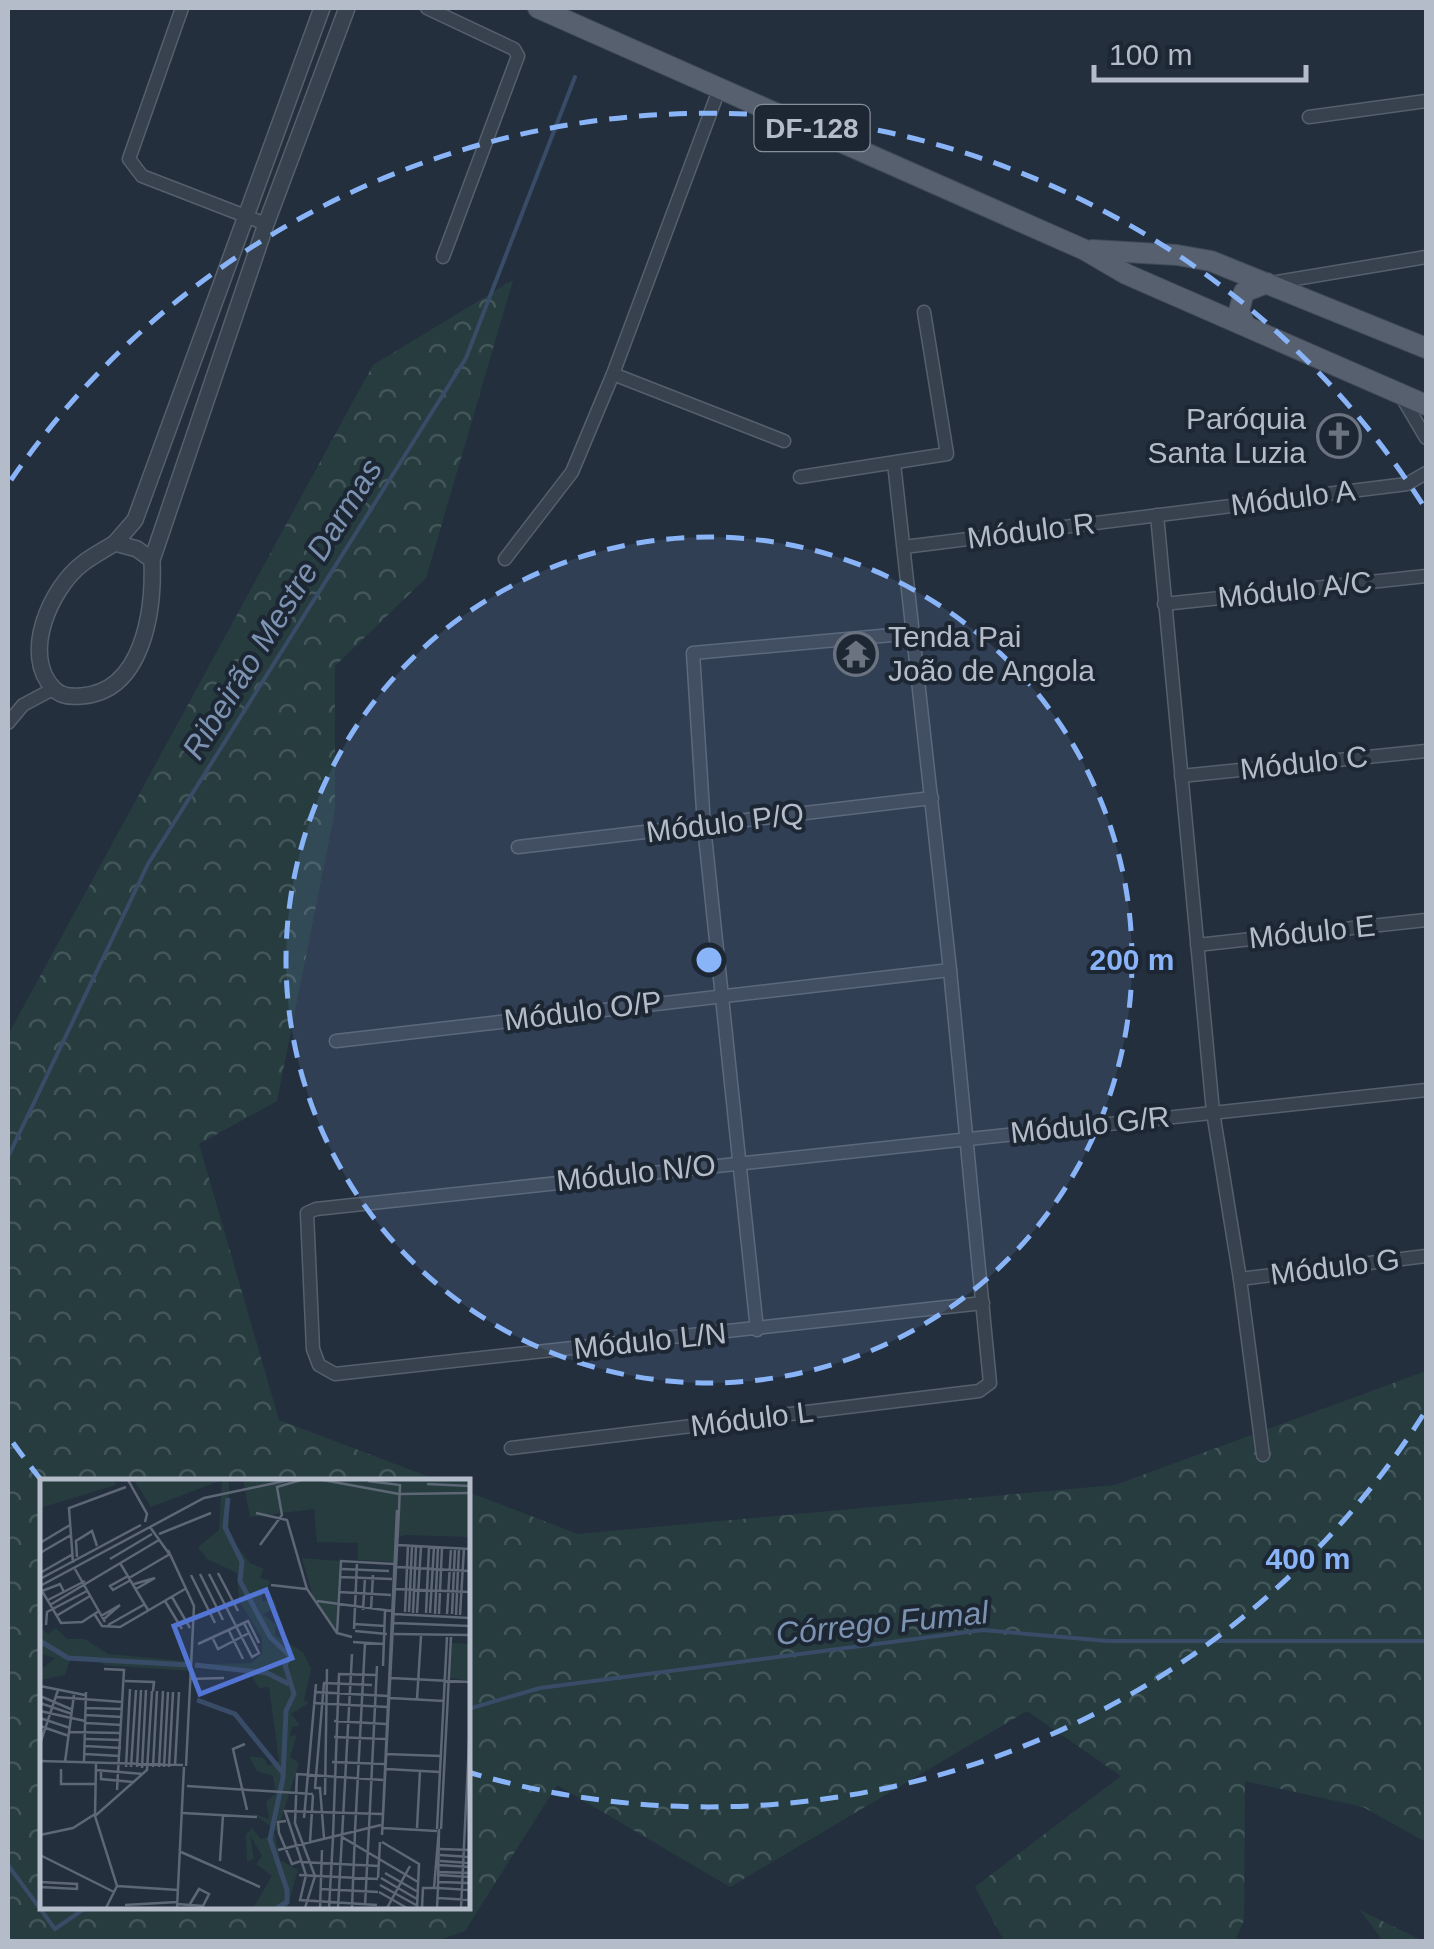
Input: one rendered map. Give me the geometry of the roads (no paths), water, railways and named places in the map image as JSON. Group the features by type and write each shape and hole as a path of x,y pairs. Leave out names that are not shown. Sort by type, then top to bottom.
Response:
{"main road":[{"name":"DF-128","path":"538,8 720,86 1085,250 1126,274 1426,405"},
{"name":"DF-128","path":"1085,250 1199,258 1426,348"},
{"path":"1245,325 1240,311 1244,292 1267,283"}],"street":[{"path":"182,8 130,160 142,176 266,224"},
{"path":"322,8 135,520 115,544 80,564 58,591 42,630 40,661 53,689 69,697 94,696 111,689 126,676 140,647 151,608 152,560 266,224 347,8"},
{"path":"427,8 514,49 518,56 444,257"},
{"path":"313,34 334,42"},
{"path":"505,559 572,472 614,374 720,86"},
{"path":"1309,118 1426,101"},
{"path":"1267,283 1426,257"},
{"path":"800,477 947,454 924,312"},
{"path":"192,365 215,374"},
{"path":"614,374 784,441"},
{"path":"1399,393 1426,438"},
{"path":"894,463 983,1303"},
{"name":"Módulo A","path":"1157,514 1407,484 1426,473"},
{"path":"1157,514 1213,1112 1240,1279"},
{"name":"Módulo R","path":"904,546 1157,514"},
{"path":"115,544 137,548 152,560"},
{"name":"Módulo A/C","path":"1164,604 1426,576"},
{"path":"757,1330 704,826 693,653 914,633"},
{"path":"8,723 23,705 53,689"},
{"name":"Módulo C","path":"1181,776 1426,751"},
{"name":"Módulo P/Q","path":"518,847 932,798"},
{"name":"Módulo E","path":"1197,945 1426,920"},
{"name":"Módulo O/P","path":"336,1041 950,970"},
{"path":"1213,1112 1426,1090"},
{"name":"Módulo G/R","path":"967,1139 1213,1112"},
{"name":"Módulo N/O","path":"319,1365 314,1349 307,1213 316,1208 967,1139"},
{"name":"Módulo G","path":"1263,1455 1240,1279 1426,1256"},
{"name":"Módulo L/N","path":"319,1365 335,1374 983,1303"},
{"name":"Módulo L","path":"511,1448 979,1391 990,1383 983,1303"}],"waterway":[{"name":"Ribeirão Mestre Darmas","path":"8,1157 148,864 466,358 575,77"},
{"name":"Córrego Fumal","path":"470,1708 540,1688 983,1630 1108,1641 1426,1641"},
{"name":"Córrego Fumal","path":"8,1865 40,1909"},
{"name":"Córrego Fumal","path":"40,1909 55,1929 84,1909"}],"place":[{"name":"Paróquia Santa Luzia","path":"1339,436"},
{"name":"Tenda Pai João de Angola","path":"856,654"}]}
